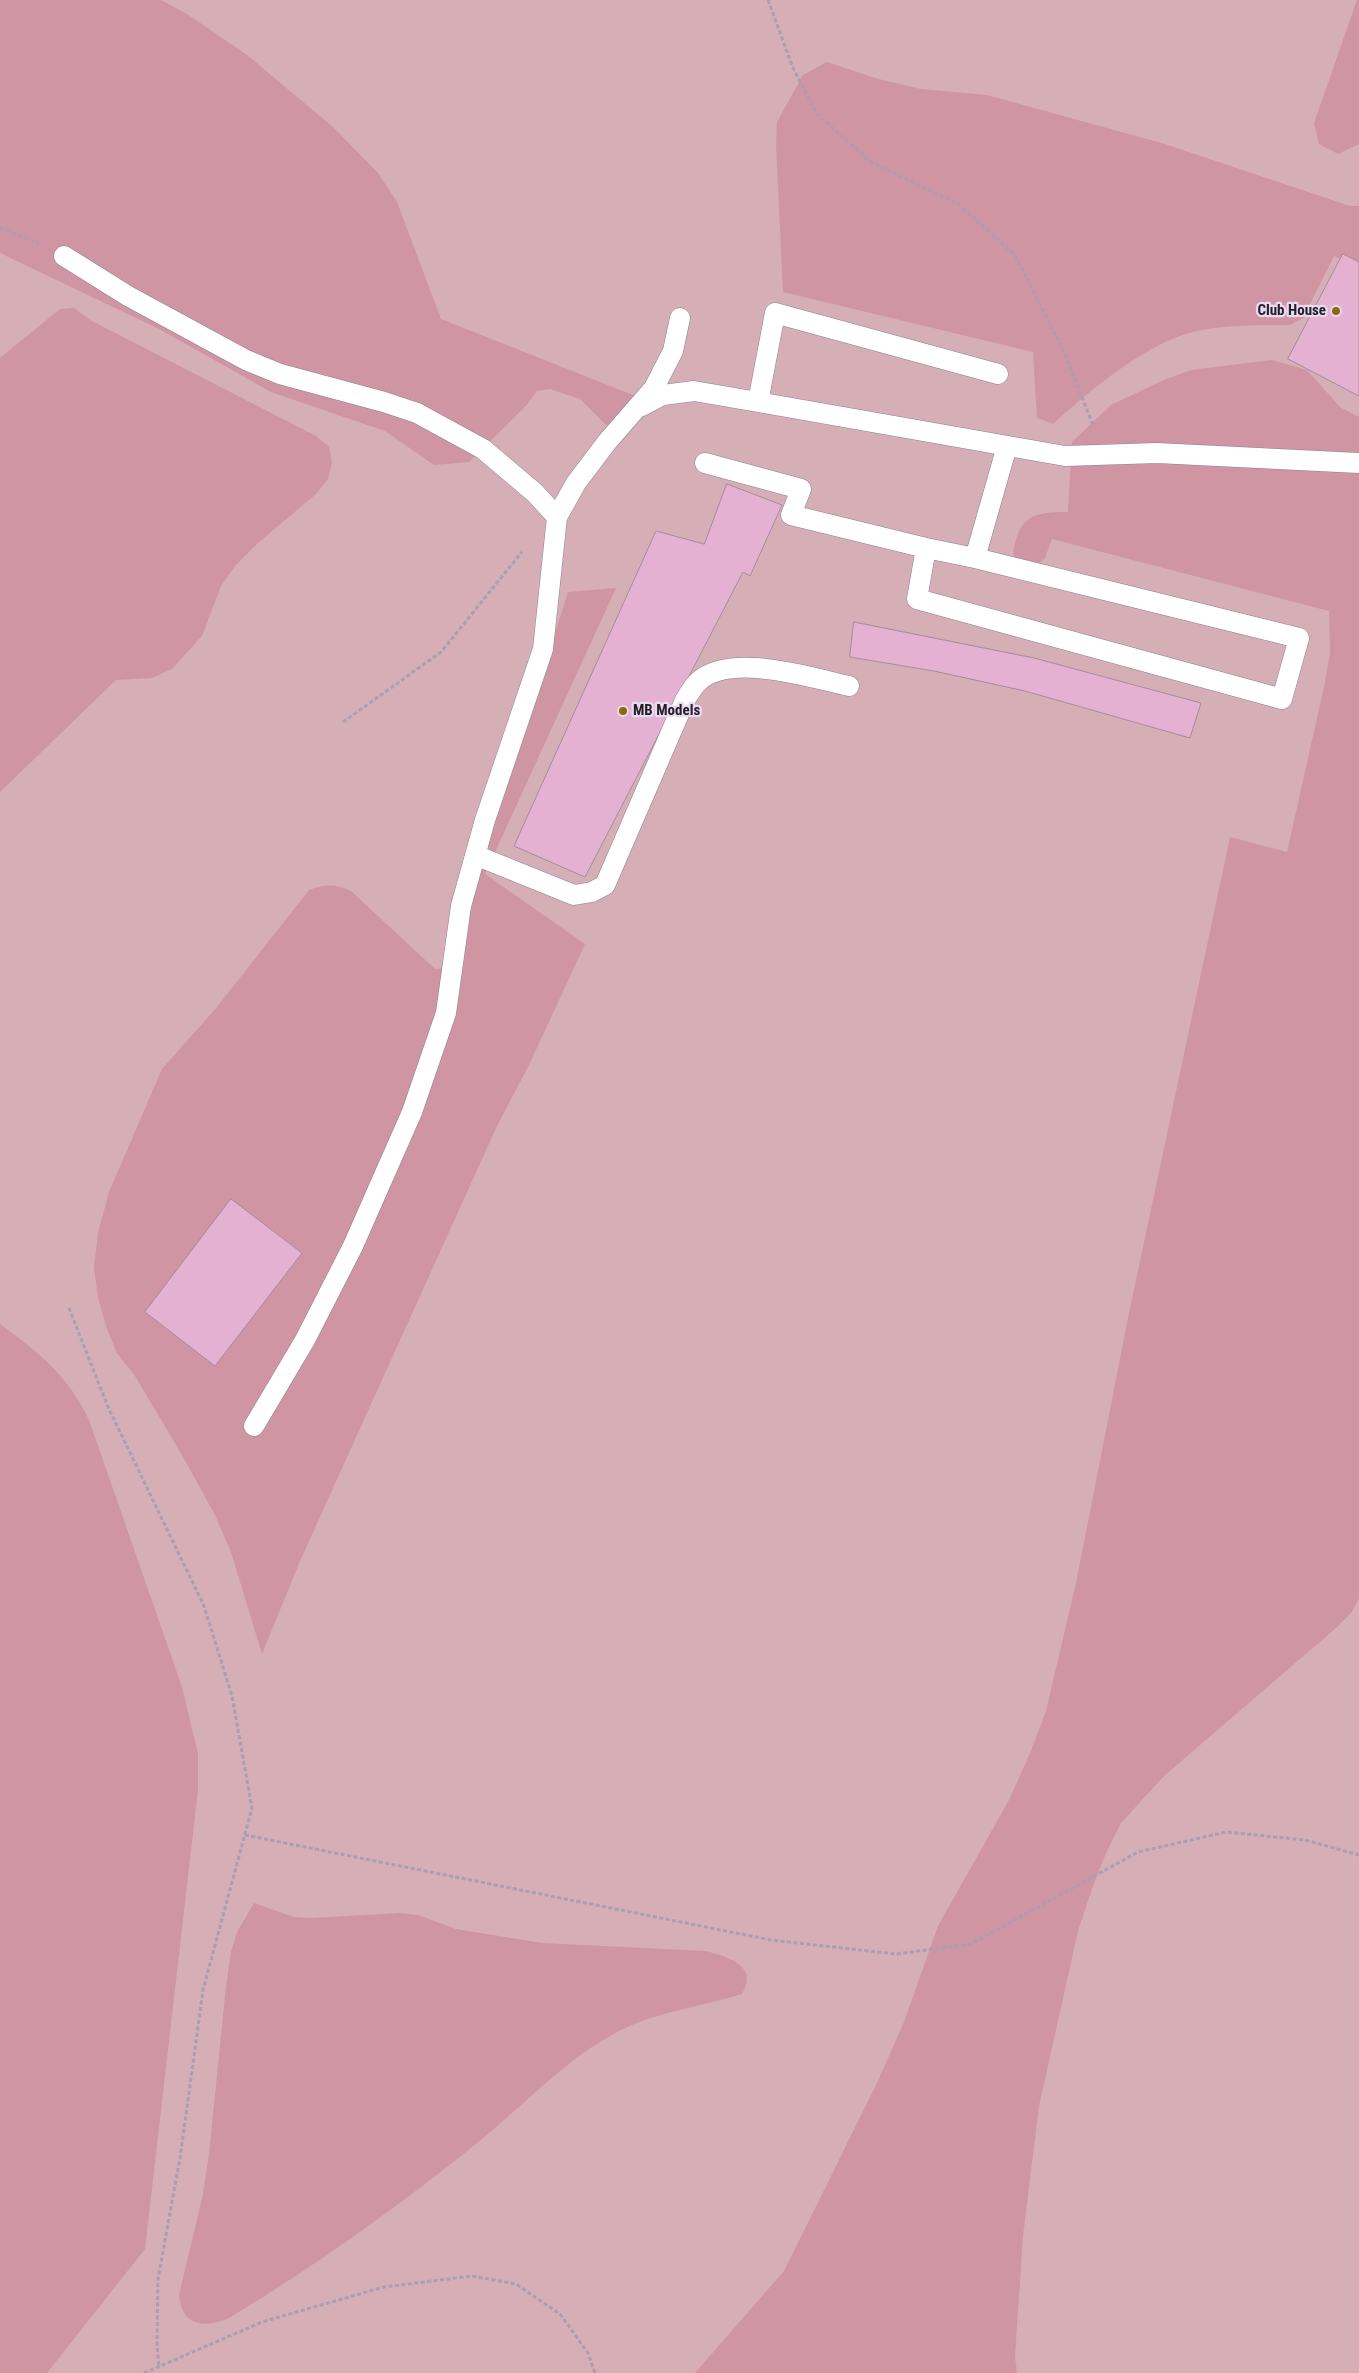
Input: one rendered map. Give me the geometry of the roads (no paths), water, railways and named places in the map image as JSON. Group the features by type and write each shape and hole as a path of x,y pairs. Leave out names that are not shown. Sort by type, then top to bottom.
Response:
{"lane":[{"path":"64,256 128,296 246,360 280,374 384,402 417,413 483,448 534,493 557,517"},
{"path":"758,402 775,313 998,374"},
{"path":"254,1426 305,1340 353,1246 412,1112 446,1013 462,906 475,855 543,649 557,517 576,483 607,442 654,388 673,351 680,318"},
{"path":"635,410 663,395 694,391 1065,456 1157,453 1359,463"},
{"path":"975,558 1007,446"},
{"path":"705,463 801,489 791,515 975,558 1299,638 1282,699 917,599 926,548"},
{"path":"475,855 574,895 592,892 605,885 685,700 699,681 715,672 736,668 775,670 850,686"}],"place":[{"name":"Club House","path":"1336,311"},
{"name":"MB Models","path":"623,711"}]}
